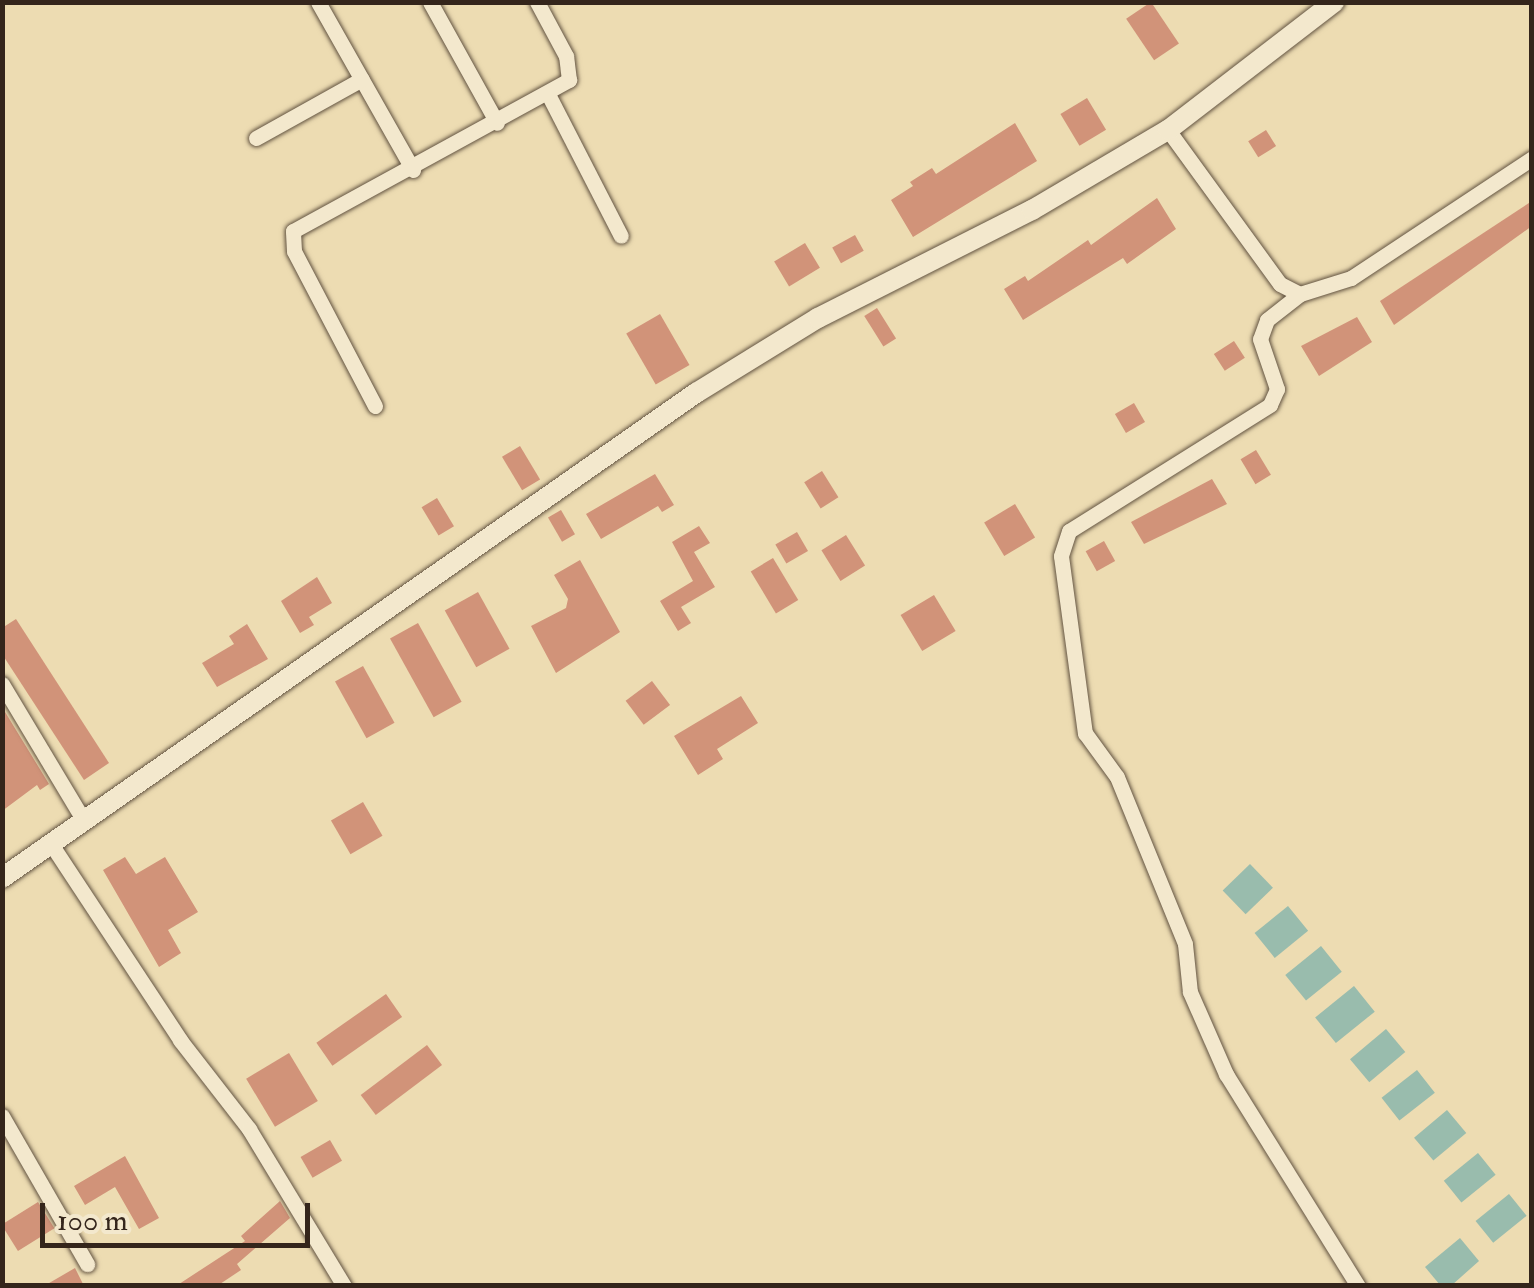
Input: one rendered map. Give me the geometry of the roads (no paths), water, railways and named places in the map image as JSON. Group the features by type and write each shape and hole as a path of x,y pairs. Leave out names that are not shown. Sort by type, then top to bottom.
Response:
{"street":[{"path":"318,2 413,170"},
{"path":"430,2 498,123"},
{"path":"375,406 290,238 297,227 413,170 549,96 568,80 571,67 538,2"},
{"path":"2,878 755,354 1032,210 1168,130 1334,2"},
{"path":"256,138 362,79"},
{"path":"549,96 621,236"},
{"path":"1168,130 1280,284 1300,294"},
{"path":"1358,1286 1226,1074 1190,992 1185,944 1117,778 1085,733 1061,556 1069,532 1270,405 1276,389 1260,339 1267,320 1300,294 1350,278 1532,158"},
{"path":"2,684 84,821"},
{"path":"51,844 180,1040 249,1129 344,1286"},
{"path":"2,1116 87,1264"}]}
